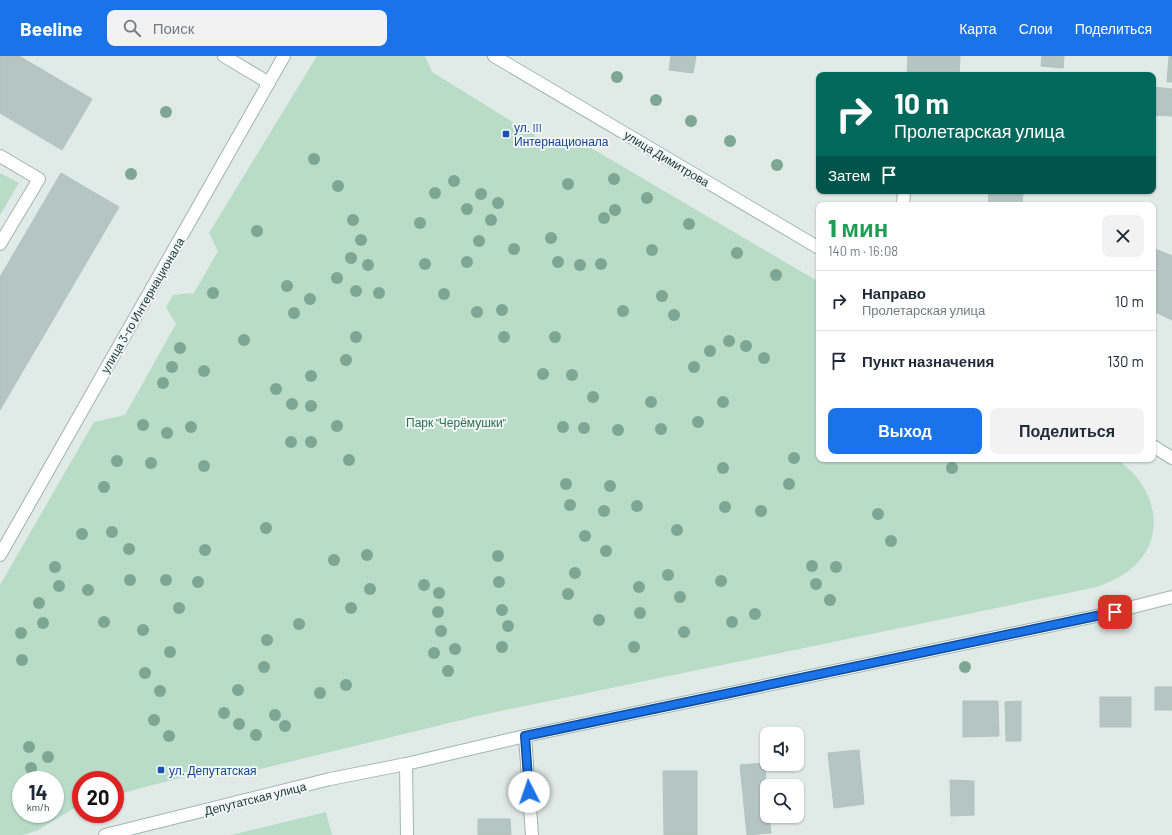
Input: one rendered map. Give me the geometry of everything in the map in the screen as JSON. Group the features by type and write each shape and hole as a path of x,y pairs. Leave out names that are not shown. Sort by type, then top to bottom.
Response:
{"main road":[{"path":"224,56 269,83"},
{"name":"улица 3-го Интернационала","path":"0,555 284,56"},
{"name":"улица Димитрова","path":"494,56 816,246"},
{"path":"0,156 39,180 0,244"},
{"path":"1156,448 1172,458"},
{"name":"Депутатская улица","path":"104,835 330,779 406,764 525,736 1101,615 1172,597"},
{"path":"525,736 532,835"},
{"path":"406,764 407,835"}],"green space":[{"name":"Парк \"Черёмушки\"","path":"317,56 425,56 432,72 550,145 586,145 816,280 816,462 1120,462 1129,469 1140,482 1148,495 1154,525 1151,540 1144,555 1132,568 1120,577 1097,587 486,714 248,772 191,775 124,793 124,771 72,771 72,809 64,814 64,771 12,771 12,823 50,823 38,830 23,835 0,835 0,585 94,422 125,415 176,324 166,307 173,295 194,293 218,251 209,233"},
{"path":"0,173 19,183 0,215"},
{"path":"326,812 332,835 231,835"}],"building":[{"path":"0,56 19,56 92,99 62,150 0,113"},
{"path":"671,56 696,56 693,73 669,70"},
{"path":"908,56 960,56 959,72 907,72"},
{"path":"1042,56 1064,56 1063,68 1041,66"},
{"path":"1169,56 1172,56 1172,82 1167,82"},
{"path":"1156,87 1172,89 1172,116 1156,115"},
{"path":"61,173 119,207 0,410 0,277"},
{"path":"989,194 1023,194 1022,202 988,202"},
{"path":"1156,249 1172,256 1172,320 1156,312"},
{"path":"1155,687 1172,687 1172,710 1155,710"},
{"path":"1100,697 1131,697 1131,727 1100,727"},
{"path":"963,701 998,701 999,736 963,737"},
{"path":"1021,701 1021,741 1006,741 1005,702"},
{"path":"859,750 864,804 834,808 828,753"},
{"path":"760,763 760,771 765,771 766,779 760,779 760,823 770,823 771,833 747,835 740,765"},
{"path":"663,771 697,771 697,835 664,835"},
{"path":"950,780 974,781 974,815 951,816"},
{"path":"478,819 510,819 511,835 478,835"}],"place":[{"name":"ул. III Интернационала","path":"506,134"},
{"name":"ул. Депутатская","path":"161,770"}],"route":[{"path":"529,792 525,736 1115,612"}]}
